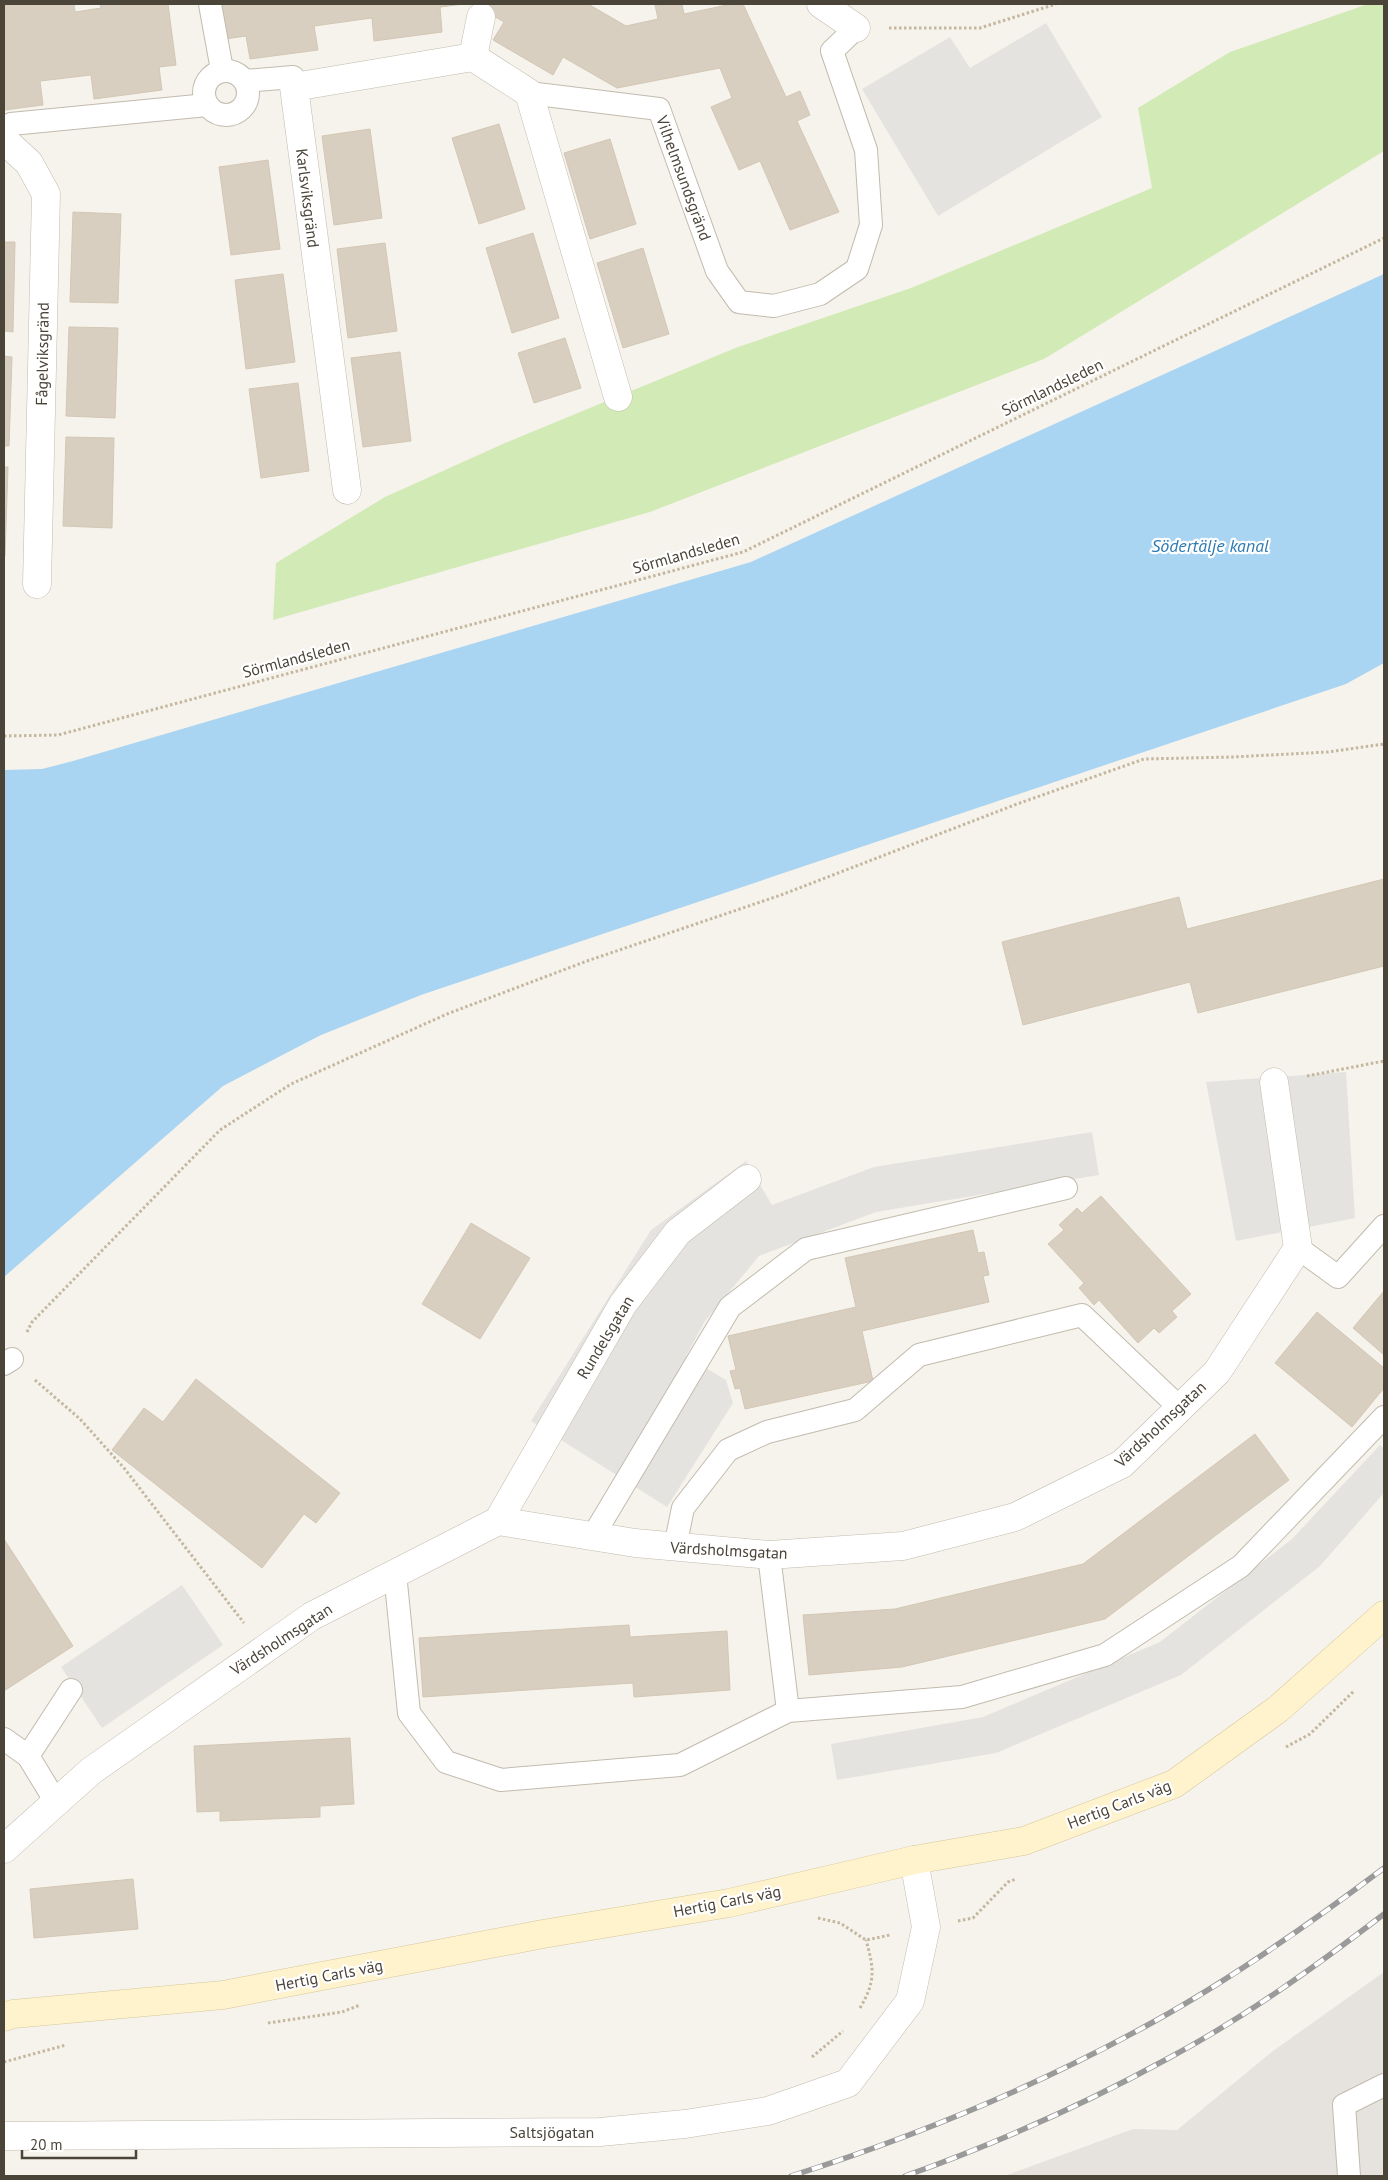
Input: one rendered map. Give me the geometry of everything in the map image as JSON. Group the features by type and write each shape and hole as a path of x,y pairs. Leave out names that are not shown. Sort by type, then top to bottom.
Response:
{"main road":[{"name":"Hertig Carls väg","path":"4,2017 13,2014 223,1995 543,1934 728,1903 914,1860 1024,1841 1174,1784 1278,1709 1384,1615"}],"street":[{"path":"821,4 856,28"},
{"path":"473,56 481,17"},
{"path":"294,87 473,56 529,93 618,397"},
{"name":"Karlsviksgränd","path":"294,87 347,490"},
{"name":"Fågelviksgränd","path":"4,140 29,163 46,194 37,584"},
{"path":"1274,1082 1298,1248"},
{"name":"Rundelsgatan","path":"498,1521 623,1304 678,1232 747,1179"},
{"name":"Värdsholmsgatan","path":"4,1849 91,1771 312,1616 498,1521 675,1547 769,1555 903,1546 1015,1517 1122,1464 1217,1372 1298,1248"},
{"name":"Saltsjögatan","path":"4,2136 600,2132 685,2124 768,2111 848,2083 910,2001 926,1927 914,1860"}],"lane":[{"path":"210,4 222,70"},
{"name":"Vilhelmsundsgränd","path":"529,93 659,109 717,271 739,302 774,306 820,294 857,269 871,225 866,150 832,51 856,28"},
{"path":"222,70 232,71 246,81 248,99 238,113 220,115 212,112 206,105 203,96 204,88 214,73 222,70"},
{"path":"246,81 293,77 294,87"},
{"path":"4,127 11,124 206,105"},
{"path":"593,1536 730,1307 806,1249 1066,1188"},
{"path":"1298,1248 1338,1277 1384,1226"},
{"path":"675,1547 683,1508 728,1450 768,1432 855,1410 919,1356 1082,1315 1180,1408"},
{"path":"395,1573 408,1713 446,1762 501,1780 680,1765 788,1711 962,1697 1105,1655 1241,1566 1384,1417"},
{"path":"769,1555 788,1711"},
{"path":"28,1756 72,1690"},
{"path":"4,1739 28,1756 56,1802"},
{"path":"1349,2176 1344,2105 1384,2084"}],"path":[{"path":"856,28 980,28 1056,4"},
{"name":"Sörmlandsleden","path":"4,736 58,735 742,552 1384,238"},
{"path":"264,1649 124,1468 80,1419 8,1362 32,1322 220,1130 291,1084 447,1014 586,961 781,895 1017,804 1144,759 1319,753 1384,744"},
{"path":"1274,1082 1384,1061"},
{"path":"854,2016 870,1991 873,1966 866,1940"},
{"path":"806,2060 815,2056 850,2024"}],"shaded area":[{"path":"1046,23 1102,117 938,216 862,89 950,37 970,68"},
{"path":"1346,1072 1355,1218 1236,1241 1206,1082"},
{"path":"1092,1132 1099,1175 876,1212 759,1256 705,1321 686,1356 726,1380 733,1403 667,1507 531,1421 651,1230 746,1161 772,1205 874,1167"},
{"path":"1380,1445 1384,1449 1384,1493 1320,1566 1181,1675 996,1753 837,1780 831,1744 983,1717 1160,1642 1292,1539"},
{"path":"182,1585 223,1645 102,1728 61,1667"},
{"path":"1384,1972 1384,2176 1004,2176 1133,2129 1177,2130 1273,2051"}],"green space":[{"path":"1368,4 1384,4 1384,151 1044,359 650,512 273,620 276,563 385,497 505,443 738,347 911,288 1152,188 1138,108 1230,52"}],"water":[{"name":"Södertälje kanal","path":"1384,274 1384,663 1346,684 421,995 321,1035 223,1086 4,1277 4,770 42,769 73,761 751,562"}],"building":[{"path":"4,4 74,4 75,12 101,8 100,4 168,4 176,65 159,67 162,90 94,99 91,75 40,81 43,105 4,110"},
{"path":"219,4 463,4 440,7 442,32 374,41 372,18 314,26 318,50 250,59 246,36 225,39"},
{"path":"473,4 588,4 626,26 658,19 655,5 682,4 684,14 732,4 743,4 786,97 800,91 810,115 797,121 839,212 790,230 760,161 739,170 711,107 732,98 720,68 617,88 563,57 553,75 493,40 504,22"},
{"path":"499,124 525,209 479,224 452,138"},
{"path":"370,129 382,218 334,225 322,136"},
{"path":"610,139 636,224 590,239 564,153"},
{"path":"268,160 280,249 231,255 219,167"},
{"path":"73,212 121,214 118,303 70,302"},
{"path":"533,233 559,318 512,333 486,248"},
{"path":"4,242 15,242 13,332 4,331"},
{"path":"385,243 397,331 348,338 337,249"},
{"path":"643,248 669,334 623,348 597,263"},
{"path":"283,274 295,362 246,369 235,280"},
{"path":"69,327 118,328 115,418 66,416"},
{"path":"565,338 581,388 534,403 518,353"},
{"path":"400,352 411,441 363,447 351,358"},
{"path":"4,356 12,357 9,446 4,446"},
{"path":"298,383 309,471 261,478 249,389"},
{"path":"66,437 114,438 112,528 63,526"},
{"path":"4,467 8,467 5,556 4,556"},
{"path":"1384,879 1384,966 1198,1013 1190,982 1023,1025 1002,942 1179,897 1187,929"},
{"path":"1101,1196 1191,1294 1172,1311 1177,1317 1159,1333 1154,1328 1138,1343 1099,1300 1094,1305 1079,1288 1084,1283 1048,1244 1064,1230 1059,1225 1077,1208 1082,1213"},
{"path":"471,1223 530,1258 480,1339 422,1304"},
{"path":"973,1230 978,1253 984,1252 989,1275 983,1276 989,1302 862,1331 873,1381 745,1409 740,1388 735,1389 730,1371 736,1370 728,1336 856,1307 845,1258"},
{"path":"1384,1291 1384,1355 1353,1328"},
{"path":"1317,1312 1384,1368 1384,1388 1352,1427 1275,1363"},
{"path":"196,1379 340,1493 316,1523 304,1514 262,1568 112,1450 144,1408 163,1422"},
{"path":"1255,1434 1289,1480 1105,1619 902,1667 809,1675 803,1615 895,1609 1083,1564"},
{"path":"4,1539 73,1646 4,1691"},
{"path":"629,1625 630,1637 727,1631 730,1690 634,1697 633,1683 423,1697 419,1638"},
{"path":"350,1738 354,1804 320,1806 320,1817 220,1821 220,1811 197,1812 194,1746"},
{"path":"133,1879 138,1929 34,1938 30,1889"}],"railway":[{"path":"791,2176 885,2144 977,2108 1023,2088 1112,2044 1215,1986 1301,1929 1384,1868"},
{"path":"905,2176 972,2151 1038,2123 1167,2059 1224,2026 1278,1991 1384,1914"}]}
